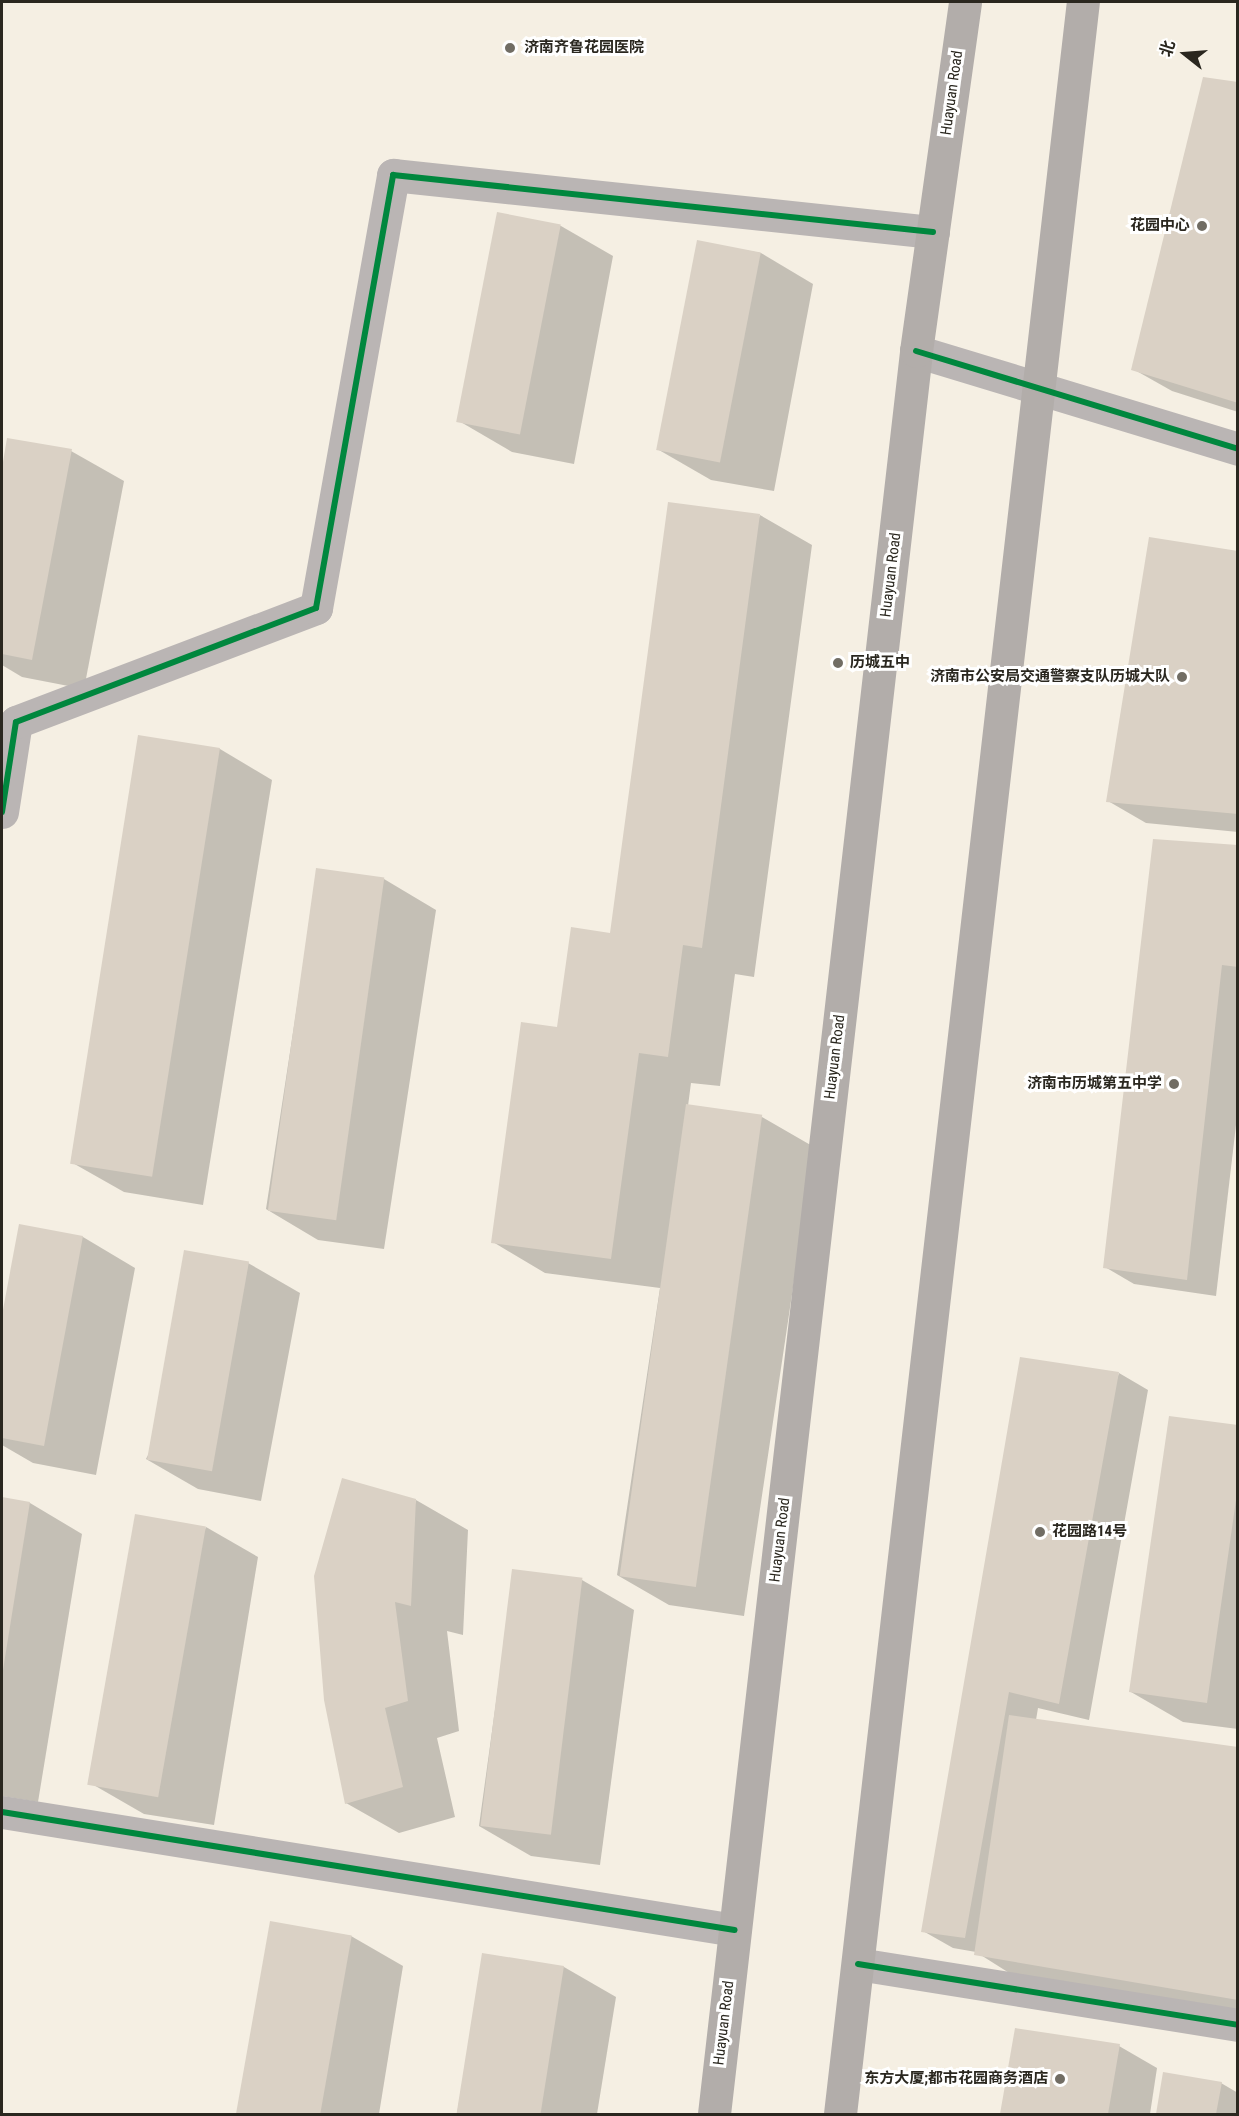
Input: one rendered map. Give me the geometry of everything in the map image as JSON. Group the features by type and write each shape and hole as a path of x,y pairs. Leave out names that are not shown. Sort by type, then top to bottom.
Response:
{"main road":[{"name":"Huayuan Road","path":"714,2115 916,351 965,2"},
{"path":"840,2115 1083,2"}],"street":[{"path":"2,812 9,717 316,608 393,175 933,232"},
{"path":"916,351 1238,449"},
{"path":"2,1812 735,1930"},
{"path":"858,1964 1238,2025"}],"building":[{"name":"花园中心","path":"1203,77 1238,82 1238,403 1131,370"},
{"path":"497,212 561,224 520,434 456,422"},
{"path":"697,240 761,252 720,462 656,450"},
{"path":"7,438 72,449 32,660 2,654 2,468"},
{"path":"668,502 760,514 702,948 683,945 668,1057 639,1053 611,1259 491,1243 521,1022 557,1027 571,927 610,933"},
{"name":"济南市公安局交通警察支队历城大队","path":"1149,537 1238,551 1238,814 1106,802"},
{"path":"138,735 220,748 152,1177 70,1164"},
{"path":"1153,839 1238,845 1238,967 1222,965 1187,1280 1103,1268"},
{"path":"316,868 384,878 336,1220 268,1211"},
{"path":"686,1104 762,1115 696,1587 620,1576"},
{"path":"19,1224 83,1236 44,1446 2,1438 2,1315"},
{"path":"184,1250 249,1261 212,1471 147,1460"},
{"name":"花园路14号","path":"1020,1357 1119,1372 1059,1704 1009,1692 965,1938 921,1932"},
{"path":"1169,1416 1238,1425 1238,1486 1207,1703 1129,1692"},
{"path":"342,1478 416,1499 411,1606 395,1602 408,1701 385,1708 403,1787 345,1804 324,1700 314,1576"},
{"path":"2,1497 30,1502 3,1670 2,1670"},
{"path":"135,1514 206,1527 158,1797 87,1785"},
{"path":"512,1569 582,1578 551,1835 480,1826"},
{"path":"1009,1715 1238,1747 1238,2000 974,1955"},
{"path":"270,1921 352,1935 320,2114 236,2114"},
{"path":"482,1953 564,1966 541,2114 457,2114"},
{"name":"东方大厦;都市花园商务酒店","path":"1015,2028 1120,2044 1108,2114 1000,2114"},
{"path":"1163,2072 1222,2082 1216,2114 1156,2114"}],"cycle path":[{"path":"2,812 16,722 316,608 393,175 933,232"},
{"path":"916,351 1238,449"},
{"path":"2,1812 735,1930"},
{"path":"858,1964 1238,2025"}],"place":[{"name":"济南齐鲁花园医院","path":"510,48"},
{"name":"花园中心","path":"1202,226"},
{"name":"历城五中","path":"838,663"},
{"name":"济南市公安局交通警察支队历城大队","path":"1182,677"},
{"name":"济南市历城第五中学","path":"1174,1084"},
{"name":"花园路14号","path":"1040,1532"},
{"name":"东方大厦;都市花园商务酒店","path":"1060,2079"}]}
